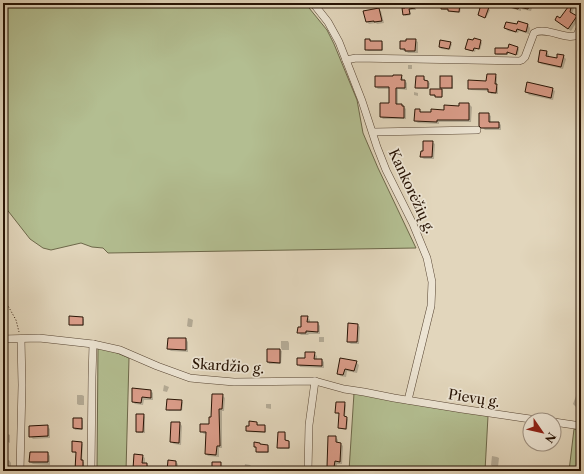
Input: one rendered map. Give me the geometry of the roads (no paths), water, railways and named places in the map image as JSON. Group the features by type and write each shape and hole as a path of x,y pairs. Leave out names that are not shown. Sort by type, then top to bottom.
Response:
{"street":[{"name":"Kankorėžių g.","path":"313,3 328,22 339,42 386,170 414,224 427,258 432,282 431,306 408,400"},
{"path":"346,60 356,58 519,61 525,57 534,32 541,30 572,37 577,34 581,26"},
{"path":"373,132 477,130"},
{"name":"Skardžio g.","path":"3,339 39,338 93,344 120,350 190,378 234,382 315,381 344,389 408,400"},
{"path":"20,471 22,385 21,339"},
{"path":"91,471 93,344"},
{"path":"308,471 309,425 315,381"},
{"name":"Pievų g.","path":"408,400 522,418"},
{"path":"562,423 581,426"}]}
